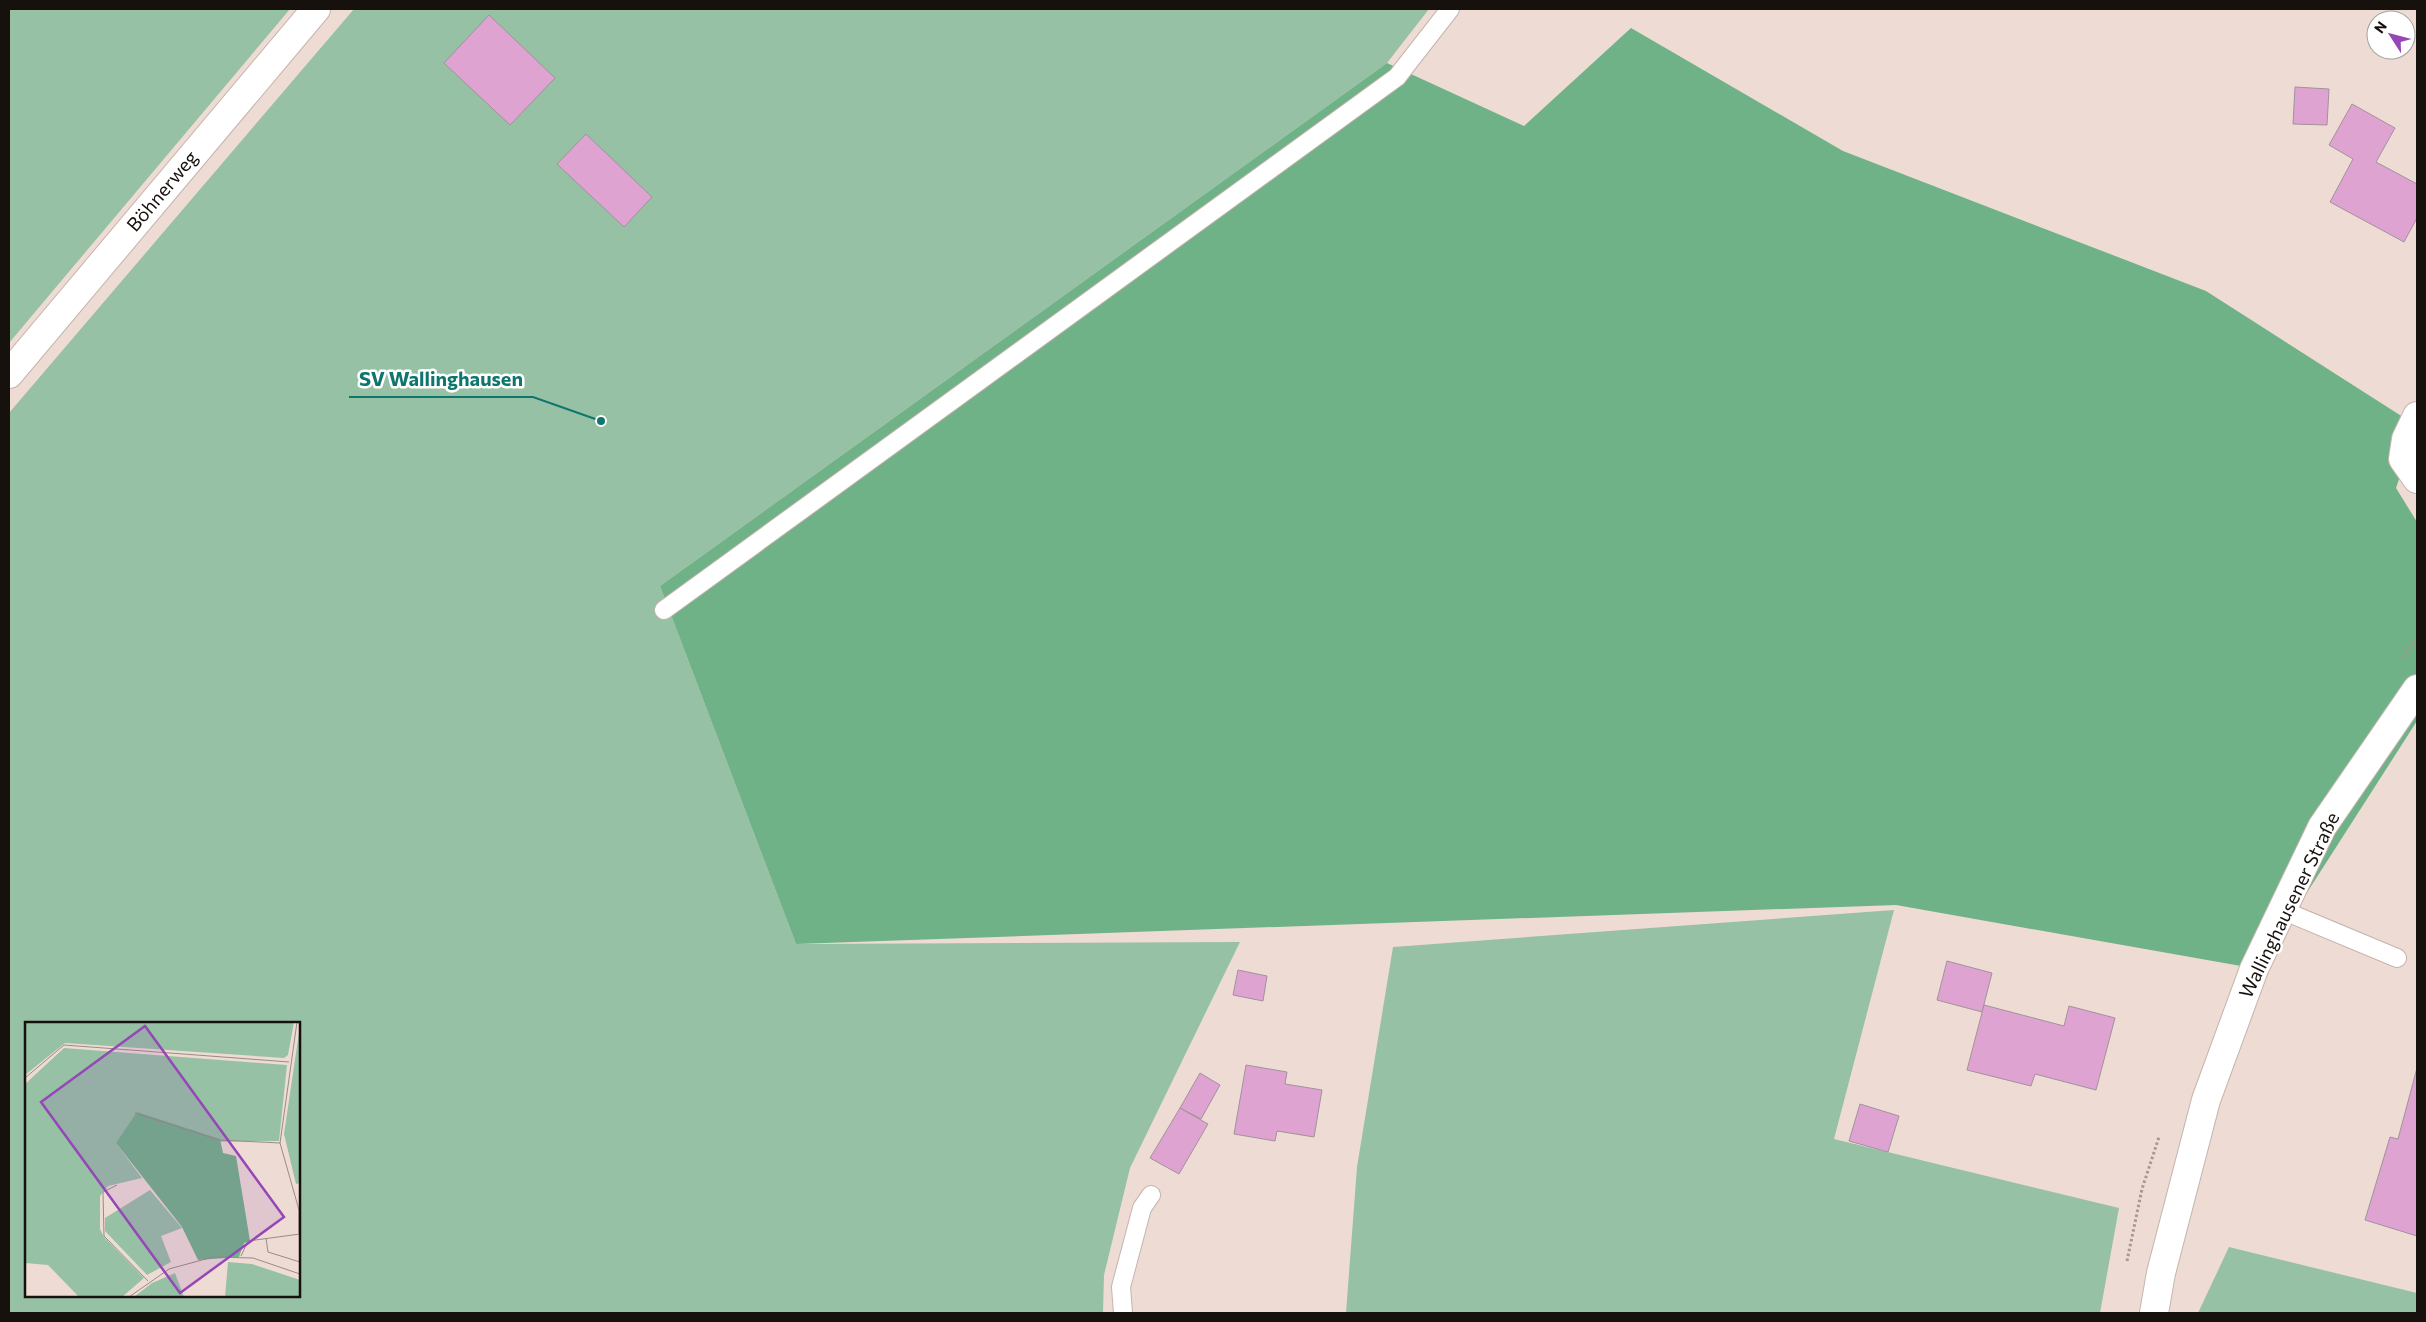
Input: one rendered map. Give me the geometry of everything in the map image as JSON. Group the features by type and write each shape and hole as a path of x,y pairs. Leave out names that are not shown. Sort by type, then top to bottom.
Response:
{"street":[{"name":"Böhnerweg","path":"9,374 316,9"},
{"path":"2417,416 2406,439 2403,460 2417,480"},
{"name":"Wallinghausener Straße","path":"2154,1313 2160,1273 2206,1100 2254,969 2322,827 2417,689"}],"lane":[{"path":"664,610 1397,77 1450,9"},
{"path":"2282,910 2397,958"},
{"path":"1123,1313 1121,1287 1142,1208 1151,1195"}],"green space":[{"path":"9,9 290,9 9,343"},
{"path":"354,9 1429,9 1387,63 660,586 796,944 1240,942 1130,1168 1104,1275 1103,1313 9,1313 9,413"},
{"path":"1631,28 1843,151 2206,291 2417,426 2396,488 2417,522 2417,721 2258,969 1896,905 796,944 660,586 1387,63 1524,126"},
{"path":"1894,910 1834,1139 2119,1208 2100,1313 1346,1313 1357,1167 1393,947"},
{"path":"2229,1247 2417,1293 2417,1313 2198,1313"}],"building":[{"path":"489,15 555,78 510,125 444,63"},
{"path":"2295,87 2329,89 2327,125 2293,124"},
{"path":"2352,104 2395,128 2376,162 2417,184 2417,218 2404,242 2330,202 2353,159 2329,145"},
{"path":"586,134 652,197 624,227 557,164"},
{"path":"1947,961 1992,973 1982,1012 1937,1000"},
{"path":"1238,970 1267,976 1263,1001 1233,995"},
{"path":"1984,1005 2064,1026 2069,1006 2115,1018 2096,1090 2035,1074 2031,1086 1967,1070"},
{"path":"1246,1065 1287,1072 1285,1084 1322,1090 1314,1137 1277,1131 1275,1141 1234,1134"},
{"path":"2417,1068 2417,1236 2365,1220 2390,1137 2398,1139"},
{"path":"1200,1073 1220,1085 1201,1119 1180,1108"},
{"path":"1860,1104 1899,1116 1888,1152 1849,1141"},
{"path":"1180,1108 1208,1124 1179,1174 1150,1158"}],"place":[{"name":"SV Wallinghausen","path":"601,421"}]}
